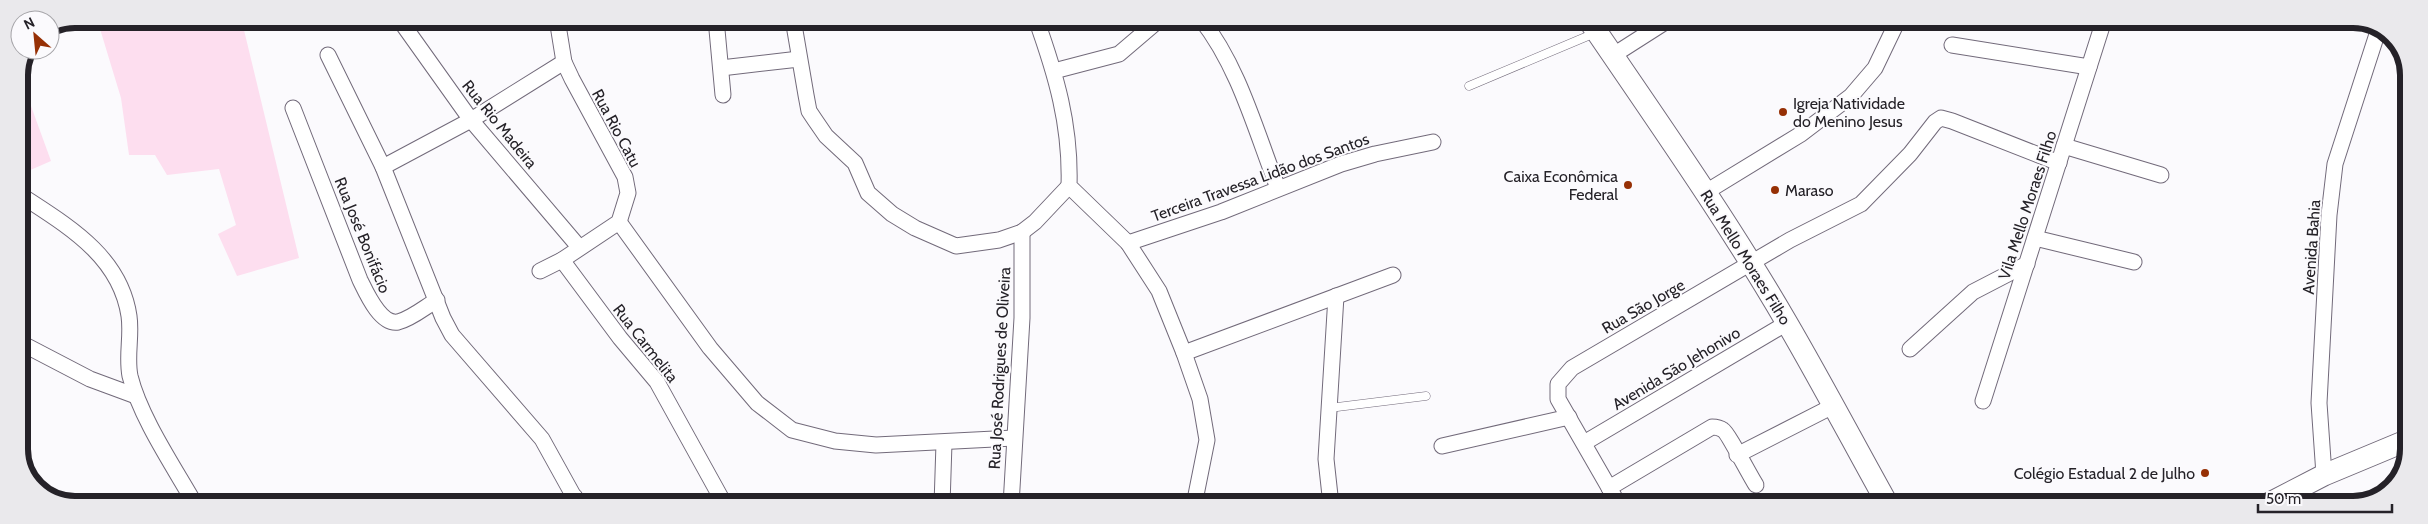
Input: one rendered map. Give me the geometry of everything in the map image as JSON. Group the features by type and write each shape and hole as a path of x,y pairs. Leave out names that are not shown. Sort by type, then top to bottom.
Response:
{"main road":[{"name":"Rua Mello Moraes Filho","path":"1593,28 1706,192 1751,264 1787,323 1883,496"},
{"path":"2302,496 2324,475 2400,443"}],"street":[{"name":"Rua Rio Madeira","path":"405,28 472,120 579,247"},
{"name":"Rua Rio Catu","path":"558,28 564,62 625,177 628,193 619,222"},
{"path":"717,28 723,95"},
{"path":"794,28 810,111 814,120 826,136 856,163 868,193 892,214 915,228 956,246 999,240 1022,232 1046,212 1069,186 1070,153 1054,71 1039,28"},
{"path":"1054,71 1119,54 1149,28"},
{"path":"1208,28 1216,38 1230,66 1278,188"},
{"path":"1612,56 1654,28"},
{"path":"1706,192 1801,134 1851,96 1874,68 1894,28"},
{"name":"Vila Mello Moraes Filho","path":"1983,401 2101,28"},
{"name":"Avenida Bahia","path":"2324,475 2318,403 2329,215 2335,164 2349,115 2377,34"},
{"path":"1952,45 2089,67"},
{"path":"328,55 383,167 452,335 533,428 555,460 574,496"},
{"path":"721,68 799,59"},
{"path":"383,167 472,120 564,62"},
{"name":"Rua José Bonifácio","path":"293,108 360,280 373,306 390,321 398,322 437,300"},
{"name":"Rua São Jorge","path":"1569,417 1558,399 1558,384 1572,368 1790,240 1860,204 1888,178 1935,122 1941,118 2059,164"},
{"name":"Terceira Travessa Lidão dos Santos","path":"1128,242 1221,212 1278,188 1375,154 1433,142"},
{"path":"2064,146 2161,175"},
{"path":"1069,186 1128,242 1159,291 1200,399 1207,440 1196,496"},
{"path":"28,200 71,228 91,244 119,281 128,304 131,327 130,374 136,396 191,496"},
{"path":"540,271 562,260 619,222 710,348 757,403 792,430 835,441 876,445 1014,438"},
{"name":"Rua José Rodrigues de Oliveira","path":"1011,496 1022,318 1022,232"},
{"path":"2035,238 2134,262"},
{"name":"Rua Carmelita","path":"562,260 620,338 658,382 721,496"},
{"path":"1910,349 1973,292 2027,264"},
{"path":"1184,353 1392,275"},
{"path":"1331,496 1326,459 1335,342 1336,296"},
{"name":"Avenida São Jehonivo","path":"1584,444 1787,323"},
{"path":"28,347 90,379 136,396"},
{"path":"1737,455 1833,406"},
{"path":"1442,446 1569,417 1613,496"},
{"path":"1609,488 1712,427 1718,427 1728,434 1737,455 1756,485"},
{"path":"942,496 944,443"}],"lane":[{"path":"1469,86 1588,28"},
{"path":"1329,408 1426,396"}],"shaded area":[{"path":"100,28 243,28 299,258 237,276 218,234 236,225 219,169 167,175 155,155 129,155 121,98"},
{"path":"28,98 51,161 28,171"}],"place":[{"name":"Igreja Natividade do Menino Jesus","path":"1783,112"},
{"name":"Caixa Econômica Federal","path":"1628,185"},
{"name":"Maraso","path":"1775,190"},
{"name":"Colégio Estadual 2 de Julho","path":"2205,473"}]}
